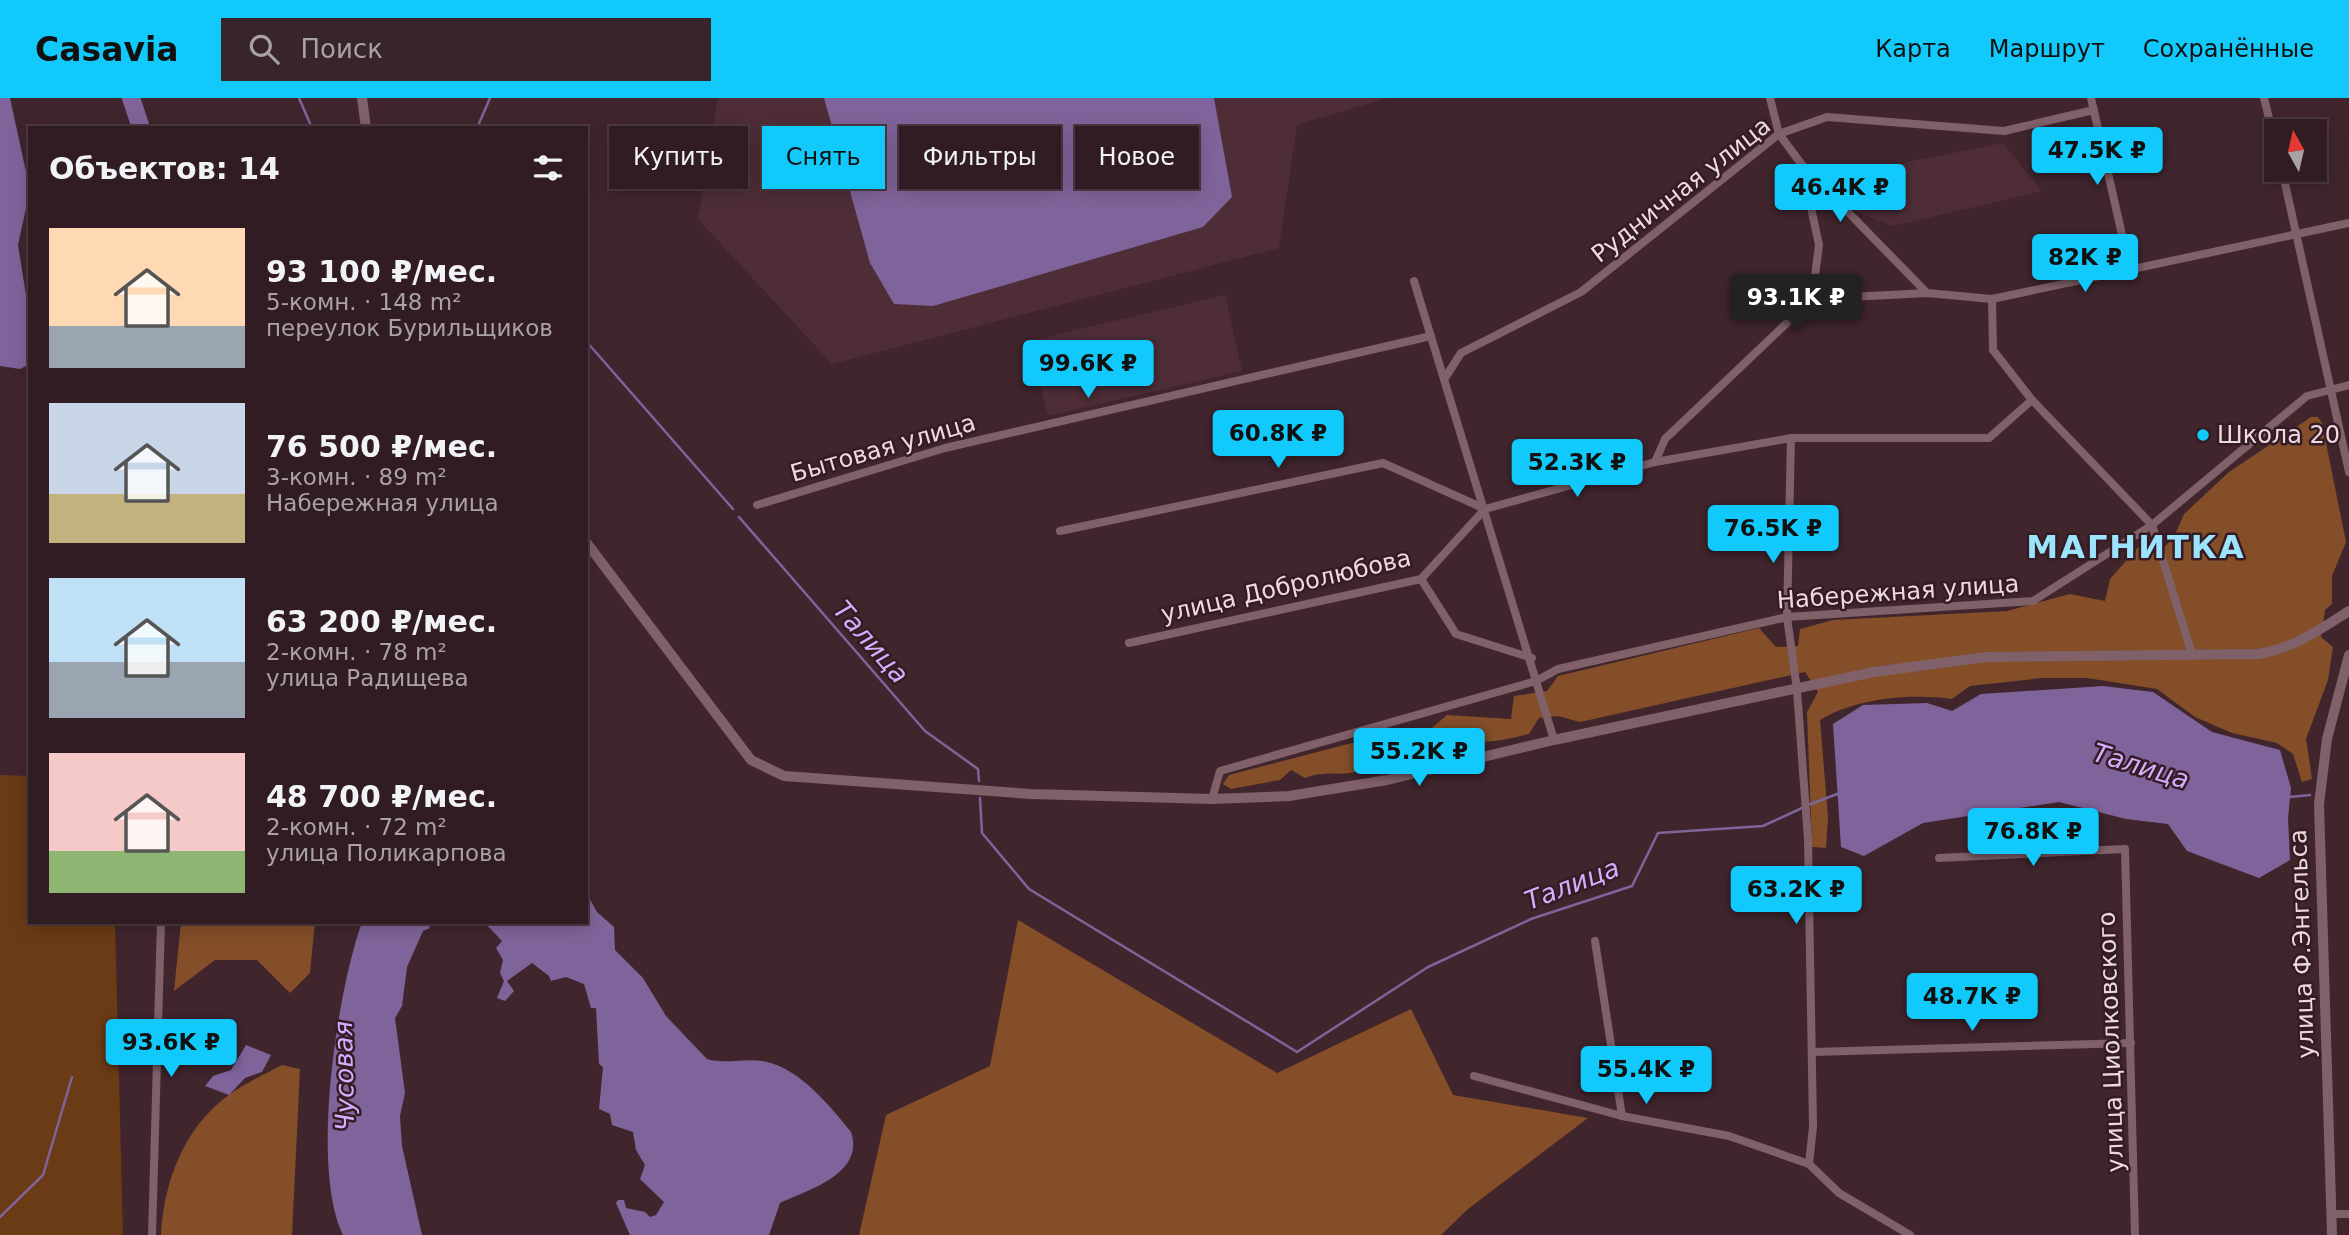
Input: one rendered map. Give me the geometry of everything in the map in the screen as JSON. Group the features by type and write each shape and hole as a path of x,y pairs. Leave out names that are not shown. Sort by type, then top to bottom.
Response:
{"street":[{"path":"362,98 366,126"},
{"path":"1770,98 1779,134 1802,165 1927,293"},
{"path":"2091,98 2130,270"},
{"path":"2264,98 2269,119"},
{"name":"Рудничная улица","path":"1445,378 1461,353 1581,292 1779,134 1826,117 2004,131 2094,110"},
{"path":"1655,462 1665,439 1812,299 1819,244 1802,165"},
{"path":"2284,182 2349,472"},
{"path":"1812,299 1927,293 1992,299 2349,223"},
{"path":"1414,281 1555,740"},
{"path":"1992,299 1993,350 2032,400 2152,525 2192,654"},
{"name":"Бытовая улица","path":"757,505 945,448 1431,336"},
{"name":"Набережная улица","path":"1212,799 1220,771 1536,681 1558,669 1787,617 2033,601 2152,525 2307,396 2349,385"},
{"path":"1060,531 1383,463 1485,509 1655,462 1791,438 1989,438 2032,400"},
{"path":"1791,438 1787,617 1797,690 1808,849 1813,1127 1809,1164"},
{"name":"улица Добролюбова","path":"1129,643 1421,579 1485,509"},
{"path":"588,545 751,760 784,776 1031,794 1212,799 1289,796 1387,780 1555,740 1874,672 1986,656 2258,654 2281,650 2303,641 2349,611"},
{"path":"1421,579 1456,634 1532,658"},
{"name":"улица Ф.Энгельса","path":"2332,1235 2319,804 2327,739 2349,655"},
{"name":"улица Циолковского","path":"1939,858 2125,849 2135,1235"},
{"path":"152,1235 161,924"},
{"path":"1595,941 1622,1116"},
{"path":"1812,1052 2132,1044"},
{"path":"1474,1076 1622,1116 1729,1136 1809,1164 1839,1194 1910,1235"},
{"path":"2331,1214 2349,1214"}],"shaded area":[{"path":"718,98 1387,98 1297,125 1279,248 832,364 698,219 703,189 748,189 748,126 713,126"},
{"path":"2003,143 2042,191 1893,226 1857,212 1838,176"},
{"path":"1225,295 1242,371 1048,416 1029,341"},
{"path":"2311,417 2318,417 2322,423 2346,542 2332,576 2332,604 2325,610 2321,637 2333,647 2328,680 2306,739 2312,779 2302,782 2293,754 2277,743 2232,733 2195,717 2157,689 2087,678 2042,678 1970,686 1952,699 1884,699 1850,707 1820,720 1828,817 1826,848 1812,847 1807,712 1818,692 1805,672 1580,722 1558,716 1539,718 1529,734 1506,739 1474,742 1441,736 1422,751 1392,760 1380,755 1360,770 1351,773 1305,778 1291,770 1280,780 1231,789 1223,784 1229,775 1371,738 1395,742 1412,740 1447,715 1511,719 1514,696 1547,691 1558,676 1759,628 1776,647 1798,646 1800,629 1833,620 2007,611 2070,594 2105,601 2110,579 2142,543 2156,556 2174,537 2184,514 2229,472"},
{"path":"0,775 28,776 28,924 115,924 123,1235 0,1235"},
{"path":"1018,920 1277,1073 1411,1009 1453,1095 1588,1118 1468,1209 1441,1235 859,1235 886,1115 990,1066"},
{"path":"181,924 315,924 310,973 290,993 257,960 215,960 174,991"},
{"path":"282,1065 300,1069 292,1235 161,1235 172,1175 179,1157 200,1122 230,1094"}],"water":[{"path":"0,98 10,98 28,181 28,199 18,245 28,308 28,365 20,369 0,366"},
{"path":"824,98 1214,98 1232,197 1203,227 933,306 894,304 870,263 849,189 885,189 885,126 832,126"},
{"path":"2103,686 2153,692 2212,732 2280,750 2291,788 2288,818 2290,860 2259,878 2187,851 2168,824 2126,819 2059,802 1923,823 1864,856 1841,847 1833,724 1863,705 1927,703 1952,711 1981,694"},
{"path":"588,896 597,912 614,927 615,950 643,978 666,1016 707,1059 767,1062 791,1072 814,1090 851,1132 853,1147 850,1159 831,1178 780,1203 769,1235 630,1235 616,1203 618,1200 624,1200 626,1208 645,1212 650,1217 656,1215 664,1202 640,1179 645,1165 636,1150 633,1132 612,1125 610,1114 599,1109 603,1067 599,1064 596,1008 591,1008 584,984 566,977 551,981 549,976 532,963 507,981 514,991 505,1001 497,998 504,981 500,973 503,960 496,948 502,941 486,924 588,924"},
{"path":"361,924 429,924 430,928 423,931 407,967 402,1006 395,1018 405,1093 400,1116 402,1146 422,1235 343,1235 333,1205 328,1125 331,1080 336,1034"},
{"path":"246,1045 271,1055 262,1072 245,1078 229,1095 205,1086 213,1076 231,1070"}],"waterway":[{"name":"Чусовая","path":"131,98 140,126"},
{"path":"299,98 311,126"},
{"name":"Талица","path":"478,126 490,98"},
{"name":"Талица","path":"588,343 733,509"},
{"name":"Талица","path":"739,517 925,731 978,769 979,781"},
{"name":"Талица","path":"1808,805 1840,793"},
{"name":"Талица","path":"2289,797 2310,795"},
{"name":"Талица","path":"980,798 982,833 1029,889 1297,1052 1428,967 1531,919 1632,886 1658,833 1763,826 1802,808"},
{"path":"0,1217 43,1175 72,1077"}],"place":[{"name":"Школа 20","path":"2203,435"}],"district":[{"name":"МАГНИТКА","path":"2136,547"}]}
